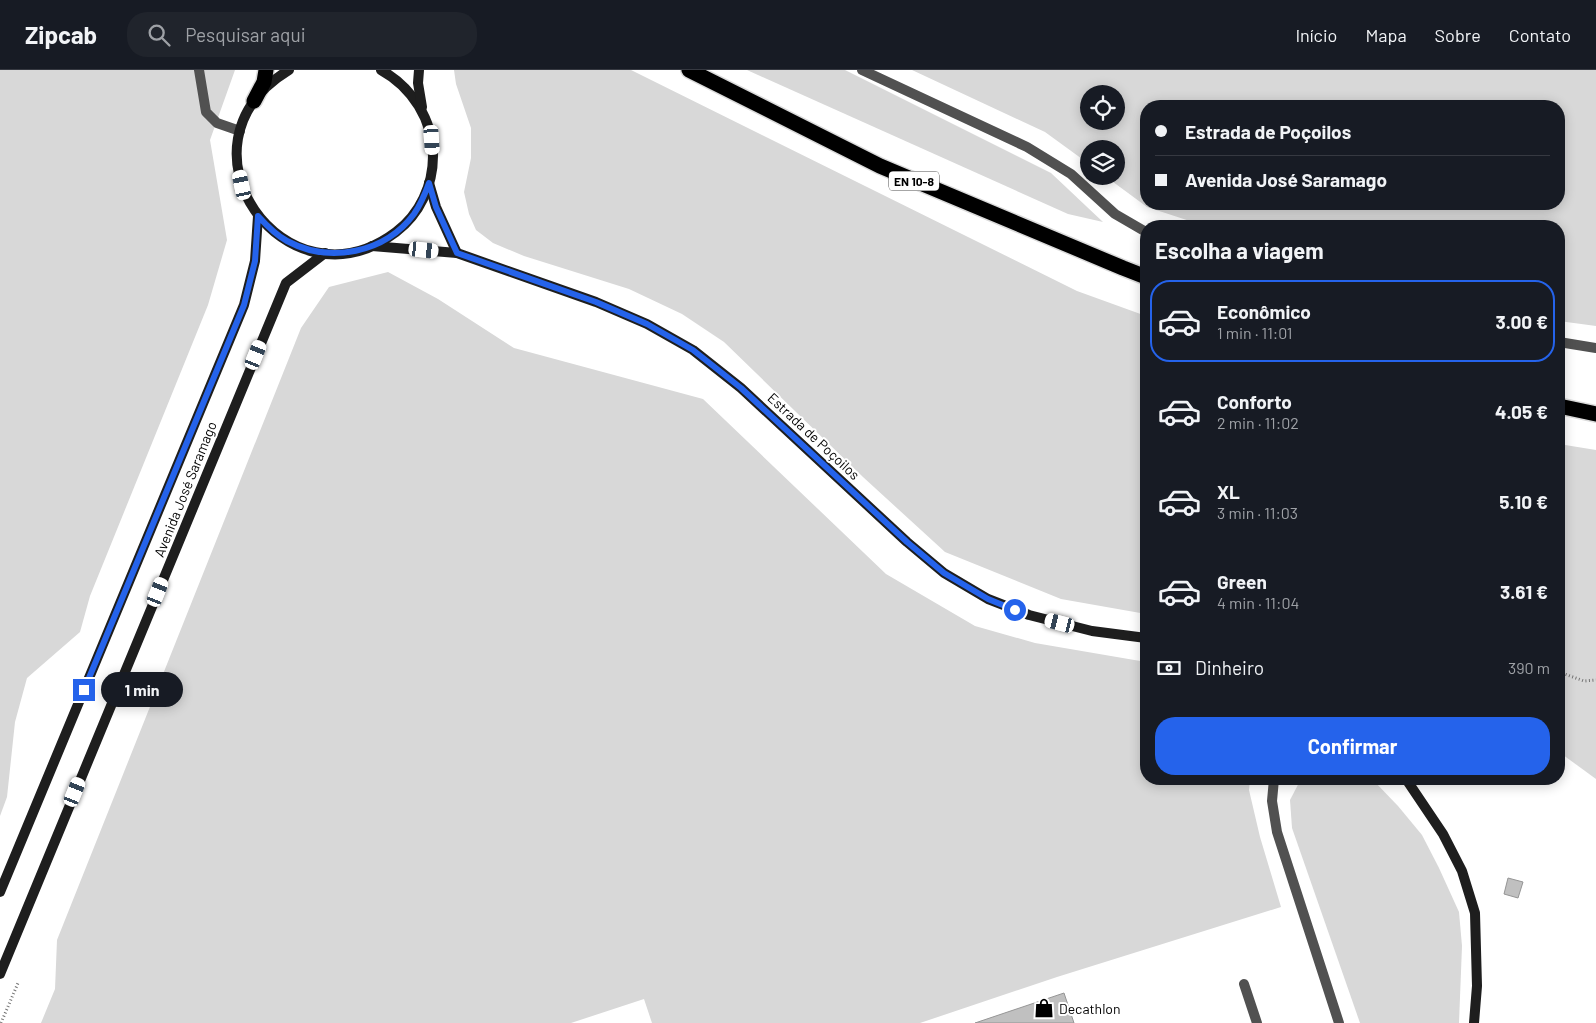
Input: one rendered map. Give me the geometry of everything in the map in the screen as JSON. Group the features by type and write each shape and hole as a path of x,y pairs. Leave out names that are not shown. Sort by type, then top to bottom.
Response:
{"highway":[{"path":"254,101 264,82 266,70"},
{"name":"EN 10-8","path":"689,70 880,166 1140,274"},
{"path":"1565,407 1596,414"}],"main road":[{"name":"Estrada de Poçoilos","path":"289,70 265,88 254,101 246,115 240,131 237,149 242,185 248,201 271,230 287,241 305,249 341,254 372,246 388,238 414,214 423,199 432,168 432,140 418,83 419,70"},
{"name":"Estrada de Poçoilos","path":"381,70 403,85 424,113"},
{"name":"Estrada de Poçoilos","path":"429,183 436,207 457,253"},
{"name":"Avenida José Saramago","path":"0,892 244,305 255,261 258,216"},
{"name":"Estrada de Poçoilos","path":"372,246 457,253 596,302 647,324 693,350 741,388 907,542 944,573 988,599 1029,615 1092,631 1140,637"},
{"name":"Avenida José Saramago","path":"0,974 286,283 325,253"},
{"path":"1410,785 1443,834 1462,871 1475,913 1477,986 1474,1023"}],"street":[{"path":"199,70 206,112 217,123 240,131"},
{"path":"862,70 1027,146 1071,174 1115,214 1140,229"},
{"path":"1565,343 1596,348"},
{"path":"1273,785 1272,801 1277,832 1339,1023"},
{"path":"1244,984 1257,1023"}],"path":[{"path":"1565,674 1584,681 1596,680"}],"shaded area":[{"path":"0,70 235,70 210,140 227,240 208,305 90,596 80,632 27,678 15,722 7,797 0,816"},
{"path":"454,70 631,70 1077,291 1140,314 1140,613 1061,599 945,552 863,477 724,342 682,314 629,289 524,256 493,243 476,230 469,214 464,192 471,158 471,128 456,84"},
{"path":"747,70 845,70 1051,173 1103,222 1068,214"},
{"path":"912,70 1596,70 1596,326 1565,322 1565,220 1187,220 1156,210 1565,210 1565,100 1140,100 1140,202 1117,185 1125,185 1125,140 1080,140 1080,157 1045,132"},
{"path":"388,272 438,299 514,348 703,399 886,574 975,626 1035,643 1140,661 1140,785 1249,785 1260,837 1281,907 1057,977 920,1023 652,1023 644,999 571,1023 41,1023 55,989 57,940 301,328 329,287"},
{"path":"1565,445 1596,450 1596,779 1565,756"},
{"path":"1298,785 1378,785 1422,835 1459,912 1462,946 1459,1023 1360,1023 1292,828 1290,800"}],"building":[{"path":"1508,878 1523,882 1518,898 1504,894"},
{"name":"Decathlon","path":"1064,993 1074,1023 975,1023"}],"place":[{"name":"Decathlon","path":"1044,1008"}],"route":[{"path":"84,690 244,305 255,261 258,216 271,230 287,241 305,249 341,254 357,251 388,238 402,227 414,214 423,199 429,183 436,207 457,253 596,302 647,324 693,350 741,388 907,542 944,573 988,599 1015,610"}]}
